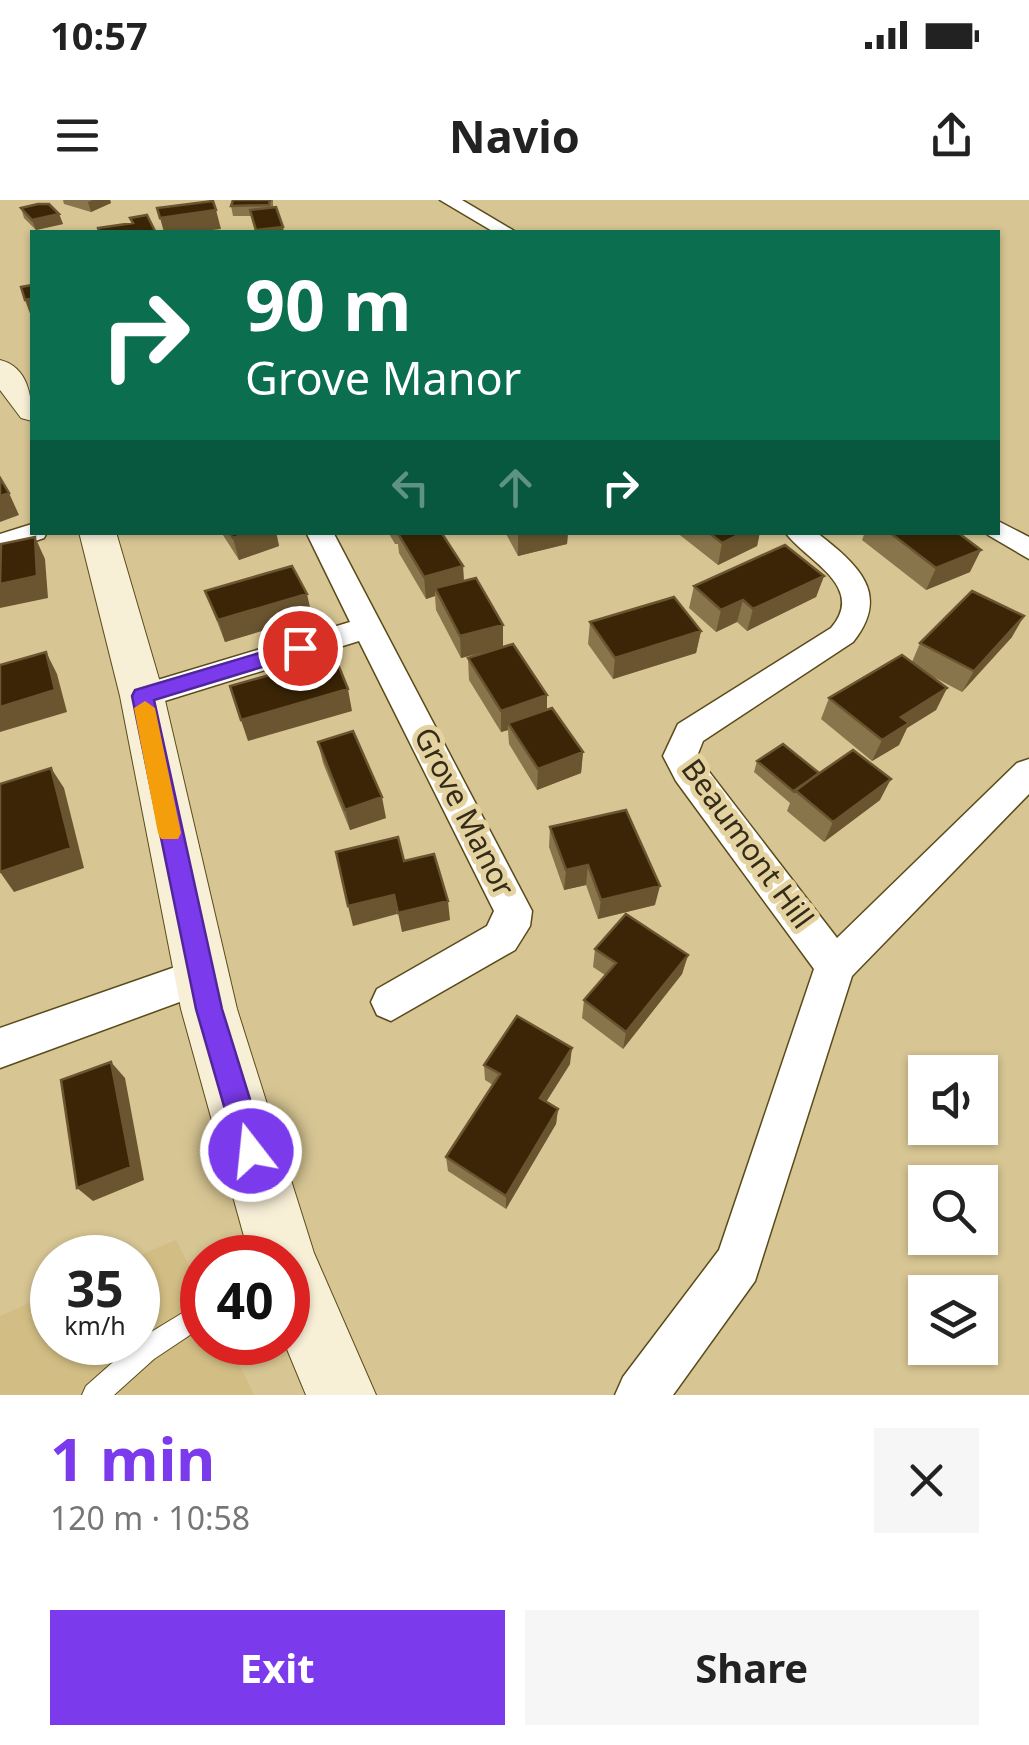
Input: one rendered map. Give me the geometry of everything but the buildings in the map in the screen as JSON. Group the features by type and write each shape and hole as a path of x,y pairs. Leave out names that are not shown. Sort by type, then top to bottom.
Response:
{"street":[{"path":"449,200 503,230"},
{"path":"1000,529 1029,550"},
{"path":"0,544 30,533"},
{"path":"99,535 142,696 201,976 276,1235"},
{"name":"Grove Manor","path":"321,535 513,911 511,926 501,938 391,1002"},
{"name":"Beaumont Hill","path":"802,535 847,574 858,600 858,615 842,635 690,733 680,756 685,768 835,966"},
{"path":"142,696 368,627"},
{"path":"641,1395 738,1264 835,966 1029,772"},
{"path":"0,1048 201,976"},
{"path":"310,1322 341,1395"}],"lane":[{"path":"96,1395 145,1350 180,1327"}],"shaded area":[{"path":"176,1240 180,1248 180,1365 240,1365 254,1395 0,1395 0,1316 30,1303 30,1365 160,1365 160,1247"}],"slow traffic":[{"path":"145,708 170,833"}],"route":[{"path":"251,1151 209,1009 142,696 300,648"}]}
